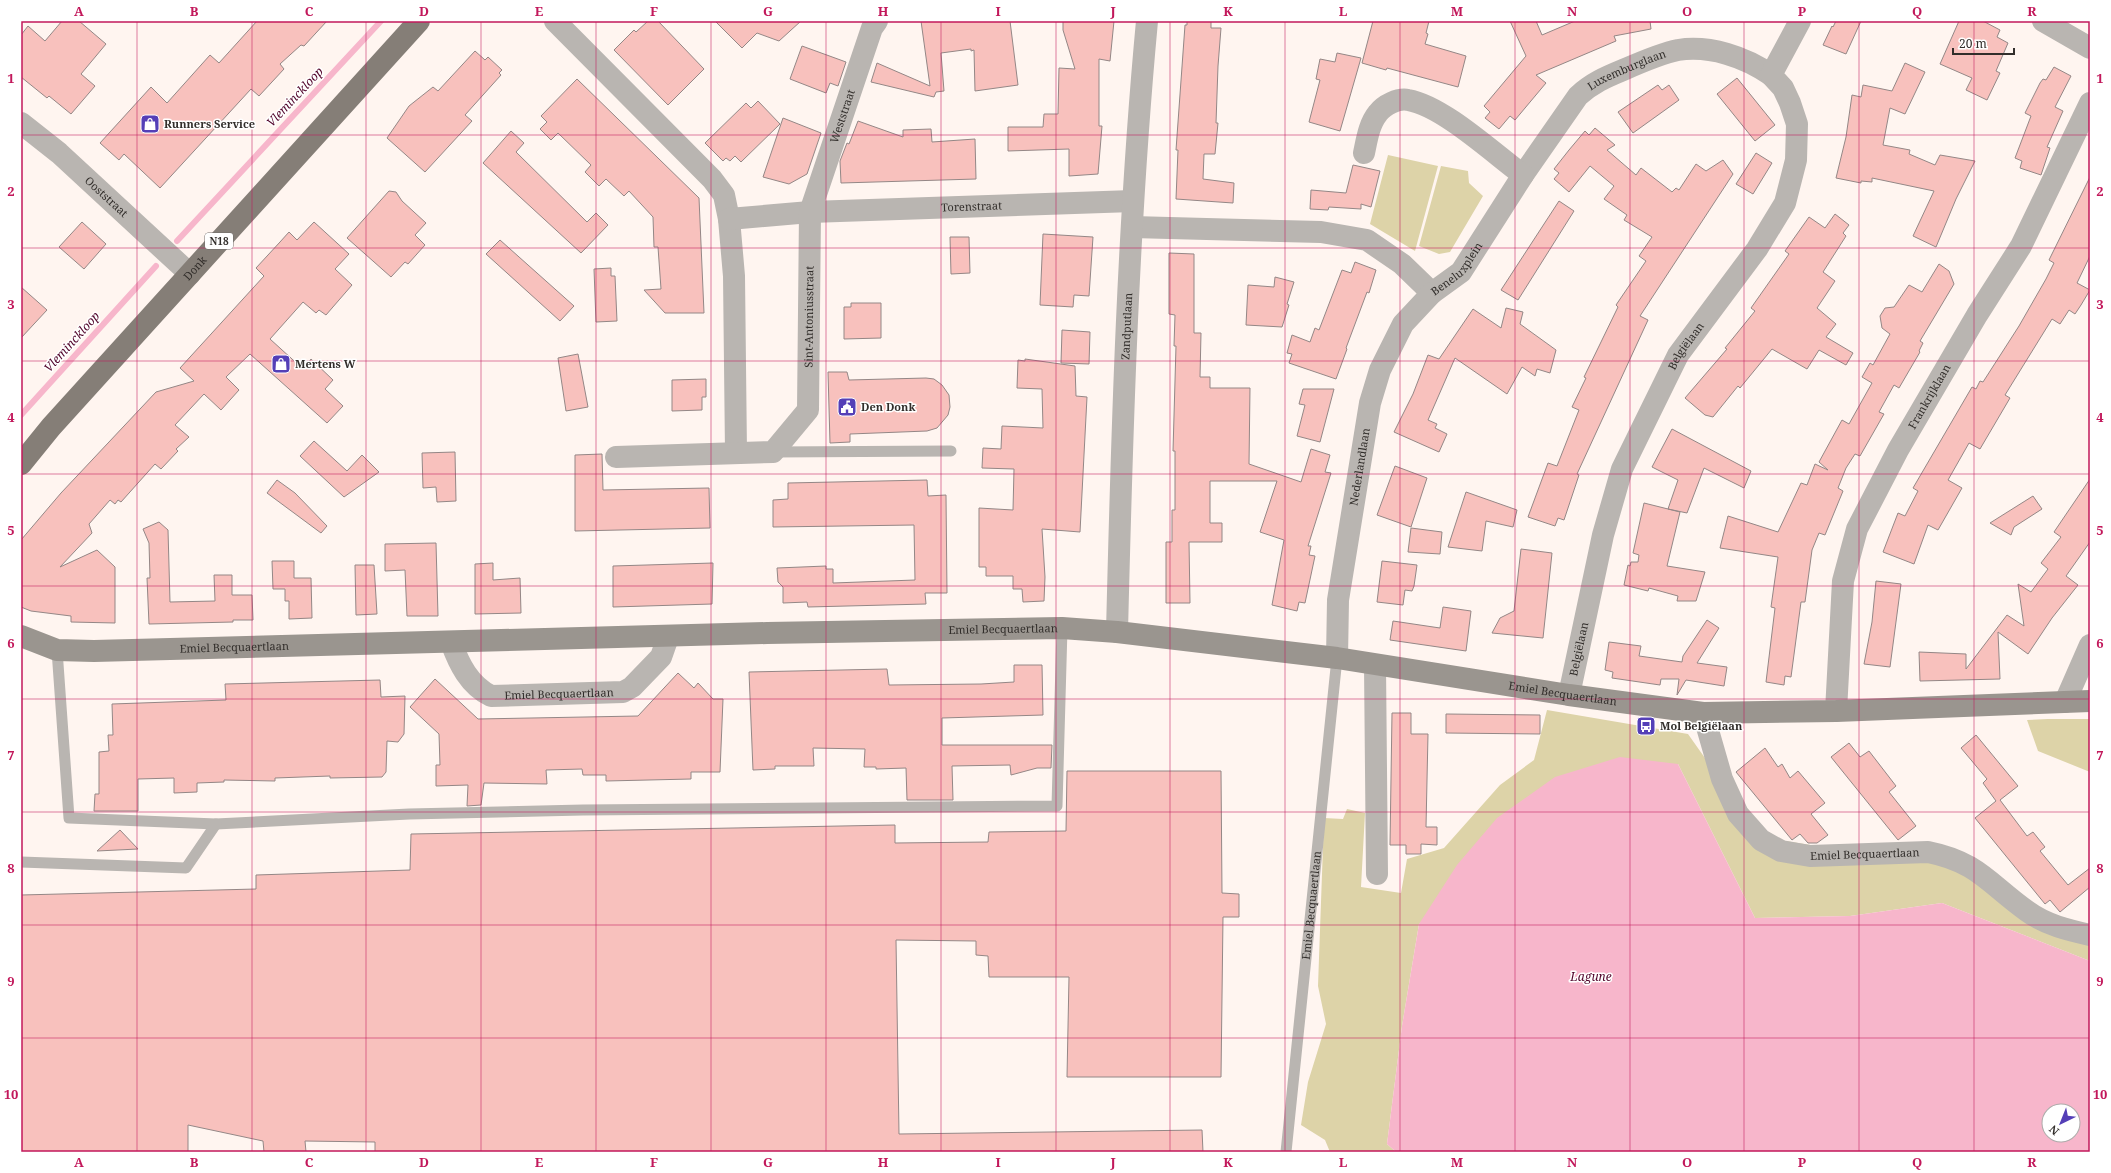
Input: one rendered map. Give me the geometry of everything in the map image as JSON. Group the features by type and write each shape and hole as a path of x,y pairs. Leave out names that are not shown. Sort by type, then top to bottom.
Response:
{"main road":[{"name":"Donk","path":"21,464 190,274 419,21"}],"street":[{"path":"556,21 712,179 724,196 729,219 734,276 736,453"},
{"name":"Weststraat","path":"810,212 872,28 877,21"},
{"name":"Zandputlaan","path":"1117,632 1122,433 1133,201 1147,21"},
{"path":"1771,75 1800,21"},
{"path":"2044,21 2090,48"},
{"name":"Luxemburglaan","path":"1523,175 1578,96 1590,84 1632,66 1677,50 1704,49 1756,64 1771,75"},
{"name":"Belgiëlaan","path":"1569,695 1603,535 1622,469 1678,355 1757,249 1784,203 1796,160 1797,124 1783,88 1771,75"},
{"path":"1364,153 1370,126 1378,112 1391,103 1406,99 1420,103 1446,117 1523,175"},
{"name":"Frankrijklaan","path":"1836,711 1843,581 1857,529 1902,443 1977,315 2021,246 2090,103"},
{"name":"Ooststraat","path":"21,123 58,153 190,274"},
{"name":"Beneluxplein","path":"1132,227 1321,232 1367,240 1402,264 1432,293 1461,272 1523,175"},
{"name":"Torenstraat","path":"810,212 1133,201"},
{"path":"729,219 810,212"},
{"name":"Sint-Antoniusstraat","path":"773,452 808,410 810,212"},
{"name":"Nederlandlaan","path":"1336,658 1338,600 1370,403 1380,370 1403,324 1432,293"},
{"path":"616,457 702,456 773,452"},
{"name":"Emiel Becquaertlaan","path":"21,636 58,650 1062,628 1117,632 1336,658 1569,695 1703,713 1836,711 2090,701"},
{"name":"Emiel Becquaertlaan","path":"451,642 459,665 480,691 491,696 623,692 632,687 661,657 668,637"},
{"path":"2065,702 2090,645"},
{"path":"1375,665 1377,874"},
{"name":"Emiel Becquaertlaan","path":"1703,713 1722,779 1738,814 1761,840 1781,851 1810,856 1928,852 1957,859 1986,876 2028,912 2058,928 2090,936"}],"lane":[{"path":"773,452 951,451"},
{"path":"58,650 68,818 216,824 409,814 583,810 1057,806 1062,628"},
{"name":"Emiel Becquaertlaan","path":"1286,1152 1336,658"},
{"path":"21,862 186,868 216,824"}],"shaded area":[{"path":"1388,155 1438,166 1415,251 1370,224"},
{"path":"1441,166 1468,171 1469,183 1483,196 1450,252 1439,254 1419,246"},
{"path":"1547,710 1688,734 1712,768 1749,835 1897,859 1957,865 2090,940 2090,961 1942,903 1850,916 1755,918 1678,764 1419,924 1402,1026 1387,1144 1396,1152 1330,1152 1325,1140 1301,1125 1308,1082 1326,1024 1318,986 1324,818 1343,819 1347,809 1365,813 1361,887 1401,893 1407,859 1444,848 1500,785 1534,760"},
{"path":"2090,719 2090,772 2038,751 2027,720"}],"water":[{"name":"Lagune","path":"1620,757 1678,764 1755,918 1850,916 1942,903 2090,961 2090,1152 1396,1152 1387,1144 1402,1026 1419,924 1457,865 1497,818 1555,777"}],"building":[{"path":"62,21 79,21 106,44 81,74 95,86 71,114 49,96 47,98 21,77 21,35 28,26 45,41"},
{"path":"257,21 327,21 304,46 301,45 280,64 284,69 259,96 251,89 160,188 124,154 119,160 100,143 151,87 167,103 210,55 219,63"},
{"path":"648,21 658,21 704,69 668,105 614,50 634,30 636,32"},
{"path":"715,21 801,21 779,41 757,33 742,48"},
{"path":"921,21 1010,21 1018,85 975,91 974,50 971,51 971,49 941,53 944,91 936,92 934,97 871,82 877,63 930,86"},
{"path":"1063,21 1114,21 1110,61 1099,59 1099,126 1102,126 1098,174 1069,176 1069,149 1008,151 1008,127 1043,127 1044,114 1058,114 1059,68 1075,69 1063,30"},
{"path":"1187,21 1211,21 1211,28 1221,28 1216,123 1218,123 1215,154 1204,154 1203,179 1234,183 1233,203 1176,199 1178,150 1176,150 1185,25 1187,25"},
{"path":"1373,21 1429,21 1426,33 1428,34 1425,44 1466,56 1458,87 1387,68 1386,70 1362,63"},
{"path":"1510,21 1536,21 1542,35 1575,21 1650,21 1651,29 1614,36 1616,41 1536,75 1546,83 1515,120 1510,116 1499,129 1485,118 1490,112 1484,106 1526,56"},
{"path":"1836,21 1861,21 1846,54 1823,45"},
{"path":"1959,21 1983,21 2000,30 1997,37 2008,43 1996,71 2000,73 1987,100 1966,90 1972,78 1940,64"},
{"path":"802,46 846,62 838,86 830,83 826,93 790,79"},
{"path":"475,51 485,60 488,57 502,70 499,73 501,75 465,115 472,121 425,172 387,138 409,106 433,87 438,91"},
{"path":"1337,53 1361,58 1340,131 1309,122 1320,80 1316,79 1320,59 1335,62"},
{"path":"1905,63 1925,72 1905,114 1890,108 1883,145 1910,150 1909,154 1935,165 1940,155 1975,161 1956,199 1936,247 1913,236 1934,191 1872,178 1872,182 1861,181 1861,183 1836,178 1846,137 1852,95 1861,97 1863,85 1892,91"},
{"path":"2054,67 2071,76 2055,107 2063,111 2047,147 2050,148 2041,175 2020,168 2022,161 2015,158 2031,116 2025,113 2040,83 2043,79 2046,80"},
{"path":"1737,78 1775,125 1755,141 1717,94"},
{"path":"577,79 699,198 704,313 665,313 644,290 661,289 658,247 654,247 653,217 629,191 624,196 606,179 599,186 585,172 591,165 558,133 551,140 540,129 547,122 541,116"},
{"path":"1658,85 1662,90 1669,85 1679,100 1633,133 1618,112"},
{"path":"758,101 780,124 741,162 735,156 730,161 726,158 723,161 705,143 746,103 751,108"},
{"path":"783,118 821,133 807,174 789,184 763,177"},
{"path":"858,121 903,137 903,130 931,129 932,142 975,139 976,179 841,183 840,161 847,143 849,144"},
{"path":"1595,128 1615,145 1607,150 1636,175 1641,168 1672,192 1676,188 1679,190 1696,164 1706,171 1723,160 1733,174 1640,316 1648,320 1577,474 1579,475 1564,520 1558,518 1555,526 1528,517 1548,463 1557,466 1579,410 1572,407 1586,378 1584,377 1618,307 1616,305 1646,261 1639,256 1652,237 1624,220 1627,215 1604,199 1614,186 1590,166 1569,192 1554,179 1559,173 1554,169 1569,150 1585,131 1589,135"},
{"path":"511,131 524,143 516,152 587,222 596,213 608,225 581,253 483,163"},
{"path":"1756,153 1772,163 1753,194 1736,184"},
{"path":"1353,165 1380,171 1371,207 1361,204 1361,209 1329,207 1328,210 1310,209 1311,190 1346,193"},
{"path":"2090,177 2090,256 2077,283 2090,290 2075,314 2069,310 2060,324 2052,319 2005,395 2010,398 1980,449 1969,443 1948,480 1962,488 1938,530 1928,525 1914,564 1883,552 1898,513 1905,516 1918,491 1913,488 1972,387 1976,389 1980,381 1983,382 2019,326 2046,279 2054,263 2049,260"},
{"path":"389,191 396,192 402,201 426,223 415,235 425,245 408,264 405,262 391,277 347,238"},
{"path":"1559,201 1574,211 1518,300 1501,290"},
{"path":"1835,214 1849,225 1843,233 1846,236 1823,272 1835,281 1817,308 1836,324 1826,337 1853,353 1846,365 1819,350 1807,369 1772,349 1740,388 1738,386 1713,417 1705,415 1685,398 1727,349 1725,348 1755,311 1751,308 1789,254 1785,251 1809,217 1825,228"},
{"path":"82,222 106,244 84,269 59,247"},
{"path":"314,222 349,254 335,269 352,285 326,315 319,310 316,313 303,302 270,339 303,369 311,359 333,380 325,389 343,406 327,423 250,354 226,377 239,390 221,410 204,394 175,425 189,437 176,449 178,451 161,469 155,464 121,502 118,500 115,504 110,500 89,524 92,533 60,567 97,550 115,567 115,623 71,622 71,616 31,611 21,607 21,540 61,493 156,392 194,381 180,368 264,276 256,268 289,232 297,240"},
{"path":"1043,234 1093,237 1089,296 1074,295 1073,307 1040,305"},
{"path":"950,237 969,237 970,273 951,274"},
{"path":"500,240 574,306 560,321 486,254"},
{"path":"1169,253 1194,254 1194,333 1201,333 1200,377 1210,377 1210,388 1250,388 1249,464 1301,482 1311,449 1330,455 1325,472 1331,473 1308,546 1311,546 1309,555 1315,556 1305,603 1299,602 1297,611 1272,605 1284,540 1260,532 1277,481 1210,481 1210,523 1222,523 1222,542 1189,542 1190,603 1166,603 1166,542 1172,542 1172,510 1175,510 1175,451 1173,451 1176,346 1174,346 1175,315 1169,314"},
{"path":"1355,262 1376,270 1369,293 1367,292 1336,379 1289,363 1292,354 1287,353 1292,335 1310,342 1315,328 1319,330 1342,270 1351,273"},
{"path":"1939,264 1949,271 1954,284 1920,341 1923,343 1919,351 1920,352 1899,388 1894,385 1879,412 1884,414 1860,456 1855,454 1846,468 1838,488 1843,491 1825,535 1819,533 1812,550 1805,602 1801,602 1791,677 1785,676 1784,685 1766,682 1775,608 1771,607 1778,557 1720,548 1728,516 1778,532 1801,483 1807,485 1815,464 1828,470 1819,462 1842,420 1849,424 1872,383 1862,377 1870,363 1873,365 1890,334 1882,328 1880,316 1885,308 1894,307 1909,285 1922,292"},
{"path":"611,268 611,276 615,276 617,321 596,322 594,269"},
{"path":"1275,277 1294,282 1282,327 1246,325 1248,285 1274,287"},
{"path":"21,287 47,310 21,338"},
{"path":"851,303 881,303 881,338 844,339 844,307 851,307"},
{"path":"1506,308 1523,312 1520,324 1556,350 1550,373 1537,369 1535,376 1522,367 1507,394 1455,358 1428,420 1437,424 1435,428 1447,434 1439,452 1394,432 1413,394 1428,355 1439,359 1473,309 1501,328"},
{"path":"1062,330 1090,332 1089,364 1061,363"},
{"path":"578,354 588,407 566,411 558,358"},
{"path":"1025,359 1075,366 1076,396 1087,397 1080,532 1042,529 1045,577 1044,601 1023,602 1022,589 1013,589 1013,576 986,576 986,567 979,567 979,508 1013,510 1014,469 982,468 983,448 1001,449 1002,426 1043,428 1042,389 1017,388 1018,360 1025,361"},
{"path":"828,372 847,372 849,380 934,379 942,385 949,395 950,407 948,415 937,428 927,431 850,434 850,442 830,443"},
{"path":"706,379 706,397 702,397 702,410 672,411 672,380"},
{"path":"1303,389 1334,389 1320,442 1297,436 1305,405 1299,404"},
{"path":"1672,429 1751,471 1744,488 1704,468 1687,513 1668,509 1678,480 1652,467"},
{"path":"314,441 347,471 362,455 379,472 344,497 300,456"},
{"path":"455,452 456,501 437,502 436,487 423,488 422,453"},
{"path":"602,454 603,490 709,488 710,528 575,531 575,455"},
{"path":"1395,466 1427,478 1411,527 1377,515"},
{"path":"2090,479 2090,542 2066,576 2078,585 2052,618 2028,654 1998,632 2000,679 1920,681 1919,652 1966,654 1966,669 2007,615 2024,626 2018,584 2031,592 2048,569 2041,563 2061,537 2054,532"},
{"path":"277,480 295,493 327,526 321,533 267,493"},
{"path":"927,480 928,496 946,495 947,593 925,593 926,604 808,607 807,602 783,603 783,587 778,582 777,568 826,566 826,569 833,569 833,583 915,580 914,525 773,527 773,500 788,499 788,483"},
{"path":"1466,492 1517,510 1513,527 1486,521 1482,551 1448,547"},
{"path":"2033,496 2042,509 2014,527 2011,535 1990,523"},
{"path":"1644,503 1680,512 1667,566 1705,572 1696,601 1677,601 1678,596 1649,588 1648,591 1624,585 1628,565 1630,566 1631,562 1638,562 1639,555 1633,553"},
{"path":"159,522 168,530 170,602 215,601 214,575 232,575 232,595 252,595 253,620 233,620 233,622 149,624 147,578 150,578 149,543 143,529"},
{"path":"1411,528 1442,532 1440,554 1408,552"},
{"path":"436,543 438,616 407,616 405,570 385,571 385,544"},
{"path":"1521,549 1552,553 1543,638 1492,633 1500,618 1514,611"},
{"path":"272,561 294,561 294,578 311,578 312,618 289,619 289,601 285,601 285,589 273,589"},
{"path":"1382,561 1417,565 1414,586 1412,591 1405,590 1403,605 1377,602"},
{"path":"493,563 493,580 520,578 521,613 475,614 475,564"},
{"path":"713,563 712,604 613,607 613,566"},
{"path":"355,565 374,565 377,614 356,615"},
{"path":"1876,581 1901,584 1890,667 1864,664 1872,622"},
{"path":"1443,607 1471,611 1466,651 1390,640 1393,621 1440,628"},
{"path":"1707,620 1719,628 1697,663 1727,667 1724,686 1686,680 1677,695 1679,679 1661,679 1660,685 1612,678 1613,672 1605,670 1609,642 1641,646 1639,656 1682,662 1683,656"},
{"path":"1014,665 1042,665 1043,715 942,718 942,745 1052,745 1051,768 1037,768 1011,775 1010,765 952,766 953,800 907,800 906,768 876,769 876,767 864,767 865,749 813,748 814,766 775,766 775,769 753,770 749,672 887,669 889,685 981,684 1014,682"},
{"path":"678,673 694,688 698,683 713,699 723,699 720,772 691,772 691,779 606,781 606,775 583,775 582,769 546,770 547,784 484,783 481,805 467,806 468,785 436,786 436,765 440,765 439,734 410,707 435,679 478,719 638,716"},
{"path":"380,680 381,697 405,696 404,734 398,742 387,741 386,772 382,777 330,778 330,776 275,778 275,781 224,780 224,782 197,783 197,792 174,793 174,778 138,779 138,811 94,811 95,794 99,794 99,752 109,751 108,735 113,735 112,704 226,700 225,684"},
{"path":"1392,713 1411,713 1411,734 1428,734 1426,827 1437,827 1437,845 1421,844 1421,854 1406,854 1406,845 1390,845"},
{"path":"1446,714 1540,715 1540,734 1446,733"},
{"path":"1976,735 2018,786 2000,800 2027,836 2033,832 2045,847 2040,851 2068,885 2090,868 2090,887 2060,912 2050,900 2045,904 1975,818 1996,801 1983,783 1987,779 1961,748"},
{"path":"1849,743 1860,757 1869,751 1896,786 1889,792 1916,826 1898,840 1831,757"},
{"path":"1765,748 1778,767 1782,764 1790,778 1798,771 1825,803 1811,814 1828,835 1817,843 1808,843 1800,834 1792,840 1736,772"},
{"path":"1067,771 1221,771 1222,893 1239,894 1239,917 1223,917 1221,1077 1067,1077 1069,977 989,977 988,956 976,955 976,941 896,940 899,1134 1202,1130 1203,1152 375,1152 375,1142 305,1141 306,1152 264,1152 263,1141 188,1125 188,1152 21,1152 21,895 256,889 256,875 410,870 411,834 895,825 895,843 988,842 989,832 1066,831"},
{"path":"120,830 138,849 97,851"}],"waterway":[{"name":"Vleminckloop","path":"177,241 381,21"},
{"name":"Vleminckloop","path":"21,415 156,266"}],"place":[{"name":"Runners Service","path":"150,124"},
{"name":"Mertens W","path":"281,364"},
{"name":"Den Donk","path":"847,407"},
{"name":"Mol Belgiëlaan","path":"1646,726"}]}
